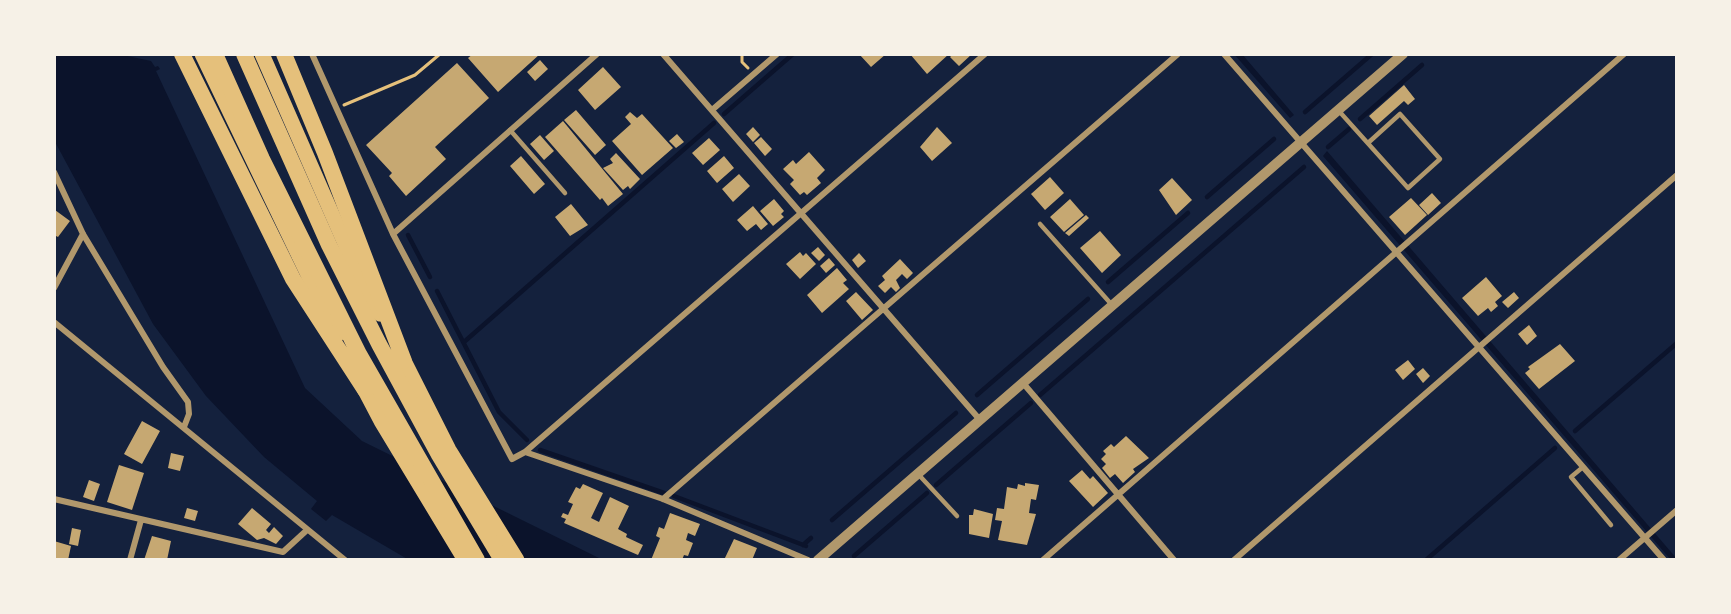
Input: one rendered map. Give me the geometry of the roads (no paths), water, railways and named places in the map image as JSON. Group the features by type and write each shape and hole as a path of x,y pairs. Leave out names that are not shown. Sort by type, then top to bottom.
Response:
{"highway":[{"path":"182,54 293,279 365,390"},
{"path":"202,54 310,282 381,421 465,560"},
{"path":"215,54 262,159 359,354 477,560"},
{"path":"244,54 329,244 379,344 439,455 502,560"},
{"path":"262,54 353,262 466,480 516,560"},
{"path":"284,54 325,153 404,361"}],"street":[{"path":"312,54 393,234 512,459 525,452 985,54"},
{"path":"393,234 597,54"},
{"path":"663,54 980,420"},
{"path":"712,110 777,54"},
{"path":"663,499 1178,54"},
{"path":"1224,54 1399,250 1664,560"},
{"path":"818,560 1402,54"},
{"path":"1043,560 1624,54"},
{"path":"54,172 83,234 162,367 188,402 189,414 184,428"},
{"path":"1234,560 1677,175"},
{"path":"54,288 83,234"},
{"path":"54,322 345,560"},
{"path":"1023,383 1174,560"},
{"path":"525,452 663,499 808,560"},
{"path":"54,499 283,552 307,530"},
{"path":"1619,560 1677,510"},
{"path":"130,560 141,520"}],"lane":[{"path":"1338,110 1408,188 1440,159 1400,114 1368,143"},
{"path":"510,130 565,193"},
{"path":"1040,224 1113,305"},
{"path":"1583,466 1570,477 1611,525"},
{"path":"918,473 957,516"}],"water":[{"path":"54,54 118,54 151,61 155,67 158,66 160,69 156,71 305,388 362,441 603,560 409,560 332,515 326,521 311,509 317,501 264,457 206,396 153,324 54,140"},
{"path":"1234,54 1242,54 1294,115 1290,118"},
{"path":"1327,151 1677,560 1671,560 1323,156"}],"waterway":[{"path":"724,114 793,54"},
{"path":"1305,112 1372,54"},
{"path":"1360,119 1422,65"},
{"path":"464,342 714,123"},
{"path":"1328,147 1349,129"},
{"path":"1207,197 1274,139"},
{"path":"1040,395 1304,167"},
{"path":"1108,282 1188,213"},
{"path":"408,235 430,277"},
{"path":"437,291 499,412 527,440"},
{"path":"977,395 1088,299"},
{"path":"1575,431 1677,343"},
{"path":"936,485 1031,403"},
{"path":"832,520 956,413"},
{"path":"1426,560 1555,448"},
{"path":"540,450 664,493"},
{"path":"854,556 927,493"},
{"path":"674,496 806,546"},
{"path":"803,545 811,538"}]}
